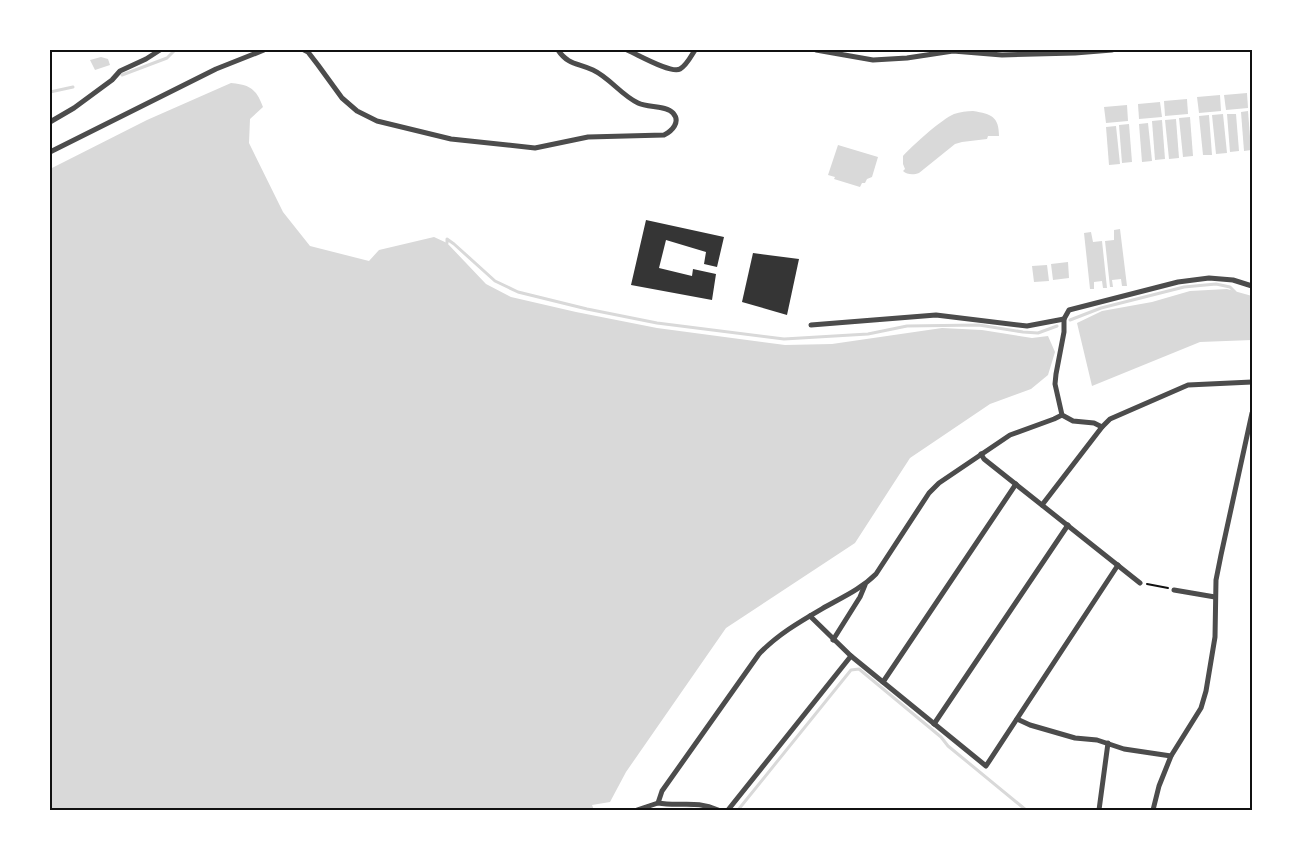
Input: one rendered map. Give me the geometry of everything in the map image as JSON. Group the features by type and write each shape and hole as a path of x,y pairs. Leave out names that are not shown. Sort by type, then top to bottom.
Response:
{"street":[{"path":"50,122 74,108 112,80 120,70 160,50"},
{"path":"50,152 216,69 264,50"},
{"path":"304,50 318,64 342,98 357,111 377,121 451,139 535,148 588,137 664,135 674,128 676,116 673,113 636,102 607,79 593,70 574,64 558,50"},
{"path":"627,50 675,71 687,63 694,50"},
{"path":"816,50 873,60 907,58 953,51 1002,55 1113,50"},
{"path":"1062,415 1055,384 1064,319 1069,310 1178,282 1209,278 1233,280 1252,286"},
{"path":"811,325 936,315 1027,326 1064,319"},
{"path":"1042,505 1110,419 1188,385 1252,382"},
{"path":"1153,810 1159,786 1171,756 1202,708 1206,692 1215,637 1215,597 1221,555 1252,412"},
{"path":"1062,415 1074,421 1094,423 1102,427"},
{"path":"658,802 662,791 759,654 774,639 865,585 876,574 929,494 939,483 1010,435 1062,415"},
{"path":"981,454 984,459 1140,583"},
{"path":"883,682 1016,484"},
{"path":"934,724 1068,525"},
{"path":"810,616 851,656 986,766 1118,565"},
{"path":"833,640 865,585"},
{"path":"1174,590 1215,597"},
{"path":"728,810 851,656"},
{"path":"1017,719 1075,738 1097,740 1124,749 1171,756"},
{"path":"1099,810 1108,743"},
{"path":"637,810 658,802 699,804 718,810"}],"path":[{"path":"1140,583 1174,590"}],"shaded area":[{"path":"101,57 108,59 110,65 95,70 90,60"},
{"path":"231,83 252,89 263,107 250,119 249,143 283,212 310,246 369,261 379,250 434,237 447,243 486,284 511,297 657,328 785,345 832,344 942,328 982,330 1032,338 1048,336 1055,352 1048,375 1031,389 990,404 910,458 855,543 726,628 626,772 610,802 592,805 594,810 50,810 50,169 147,120"},
{"path":"1247,93 1248,108 1226,110 1224,95"},
{"path":"1220,95 1221,111 1199,113 1197,97"},
{"path":"1187,99 1188,114 1165,116 1164,101"},
{"path":"1160,102 1162,117 1139,119 1138,104"},
{"path":"1127,105 1128,121 1106,123 1104,107"},
{"path":"973,111 990,115 998,124 999,136 988,136 987,139 955,144 919,173 911,174 903,171 905,169 903,156 942,121 954,114"},
{"path":"1248,111 1251,150 1244,151 1241,112"},
{"path":"1223,114 1227,153 1216,154 1212,115"},
{"path":"1227,114 1236,114 1239,151 1230,152"},
{"path":"1209,115 1212,155 1203,155 1199,116"},
{"path":"1190,117 1193,156 1183,157 1179,118"},
{"path":"1176,119 1179,158 1169,159 1165,120"},
{"path":"1162,120 1165,159 1155,160 1152,121"},
{"path":"1148,123 1152,161 1142,162 1139,124"},
{"path":"1129,124 1132,162 1122,163 1119,125"},
{"path":"1116,126 1120,164 1109,165 1106,127"},
{"path":"838,145 878,157 872,177 860,187 828,175"},
{"path":"1120,229 1127,286 1122,286 1121,279 1112,280 1113,287 1110,287 1105,241 1114,240 1114,230"},
{"path":"1091,232 1093,242 1102,241 1107,288 1103,288 1102,281 1094,282 1094,289 1090,289 1084,233"},
{"path":"1068,262 1069,278 1053,280 1051,264"},
{"path":"1047,265 1049,281 1034,282 1032,266"},
{"path":"1227,289 1252,296 1252,340 1200,342 1092,386 1077,323 1102,311 1152,302 1190,291"}],"building":[{"path":"646,220 724,237 717,267 704,264 706,252 666,240 659,268 692,276 693,269 716,274 712,300 631,285"},
{"path":"753,253 799,259 787,315 742,302"}],"waterway":[{"path":"122,75 167,58 175,50"},
{"path":"50,92 73,87"},
{"path":"447,243 447,239 495,281 518,292 657,323 784,339 868,334 907,326 979,325 1038,333 1057,326"},
{"path":"1070,320 1101,308 1184,287 1216,284 1230,287 1235,292"},
{"path":"738,810 851,670 859,669 1026,810"},
{"path":"673,810 698,810"}]}
